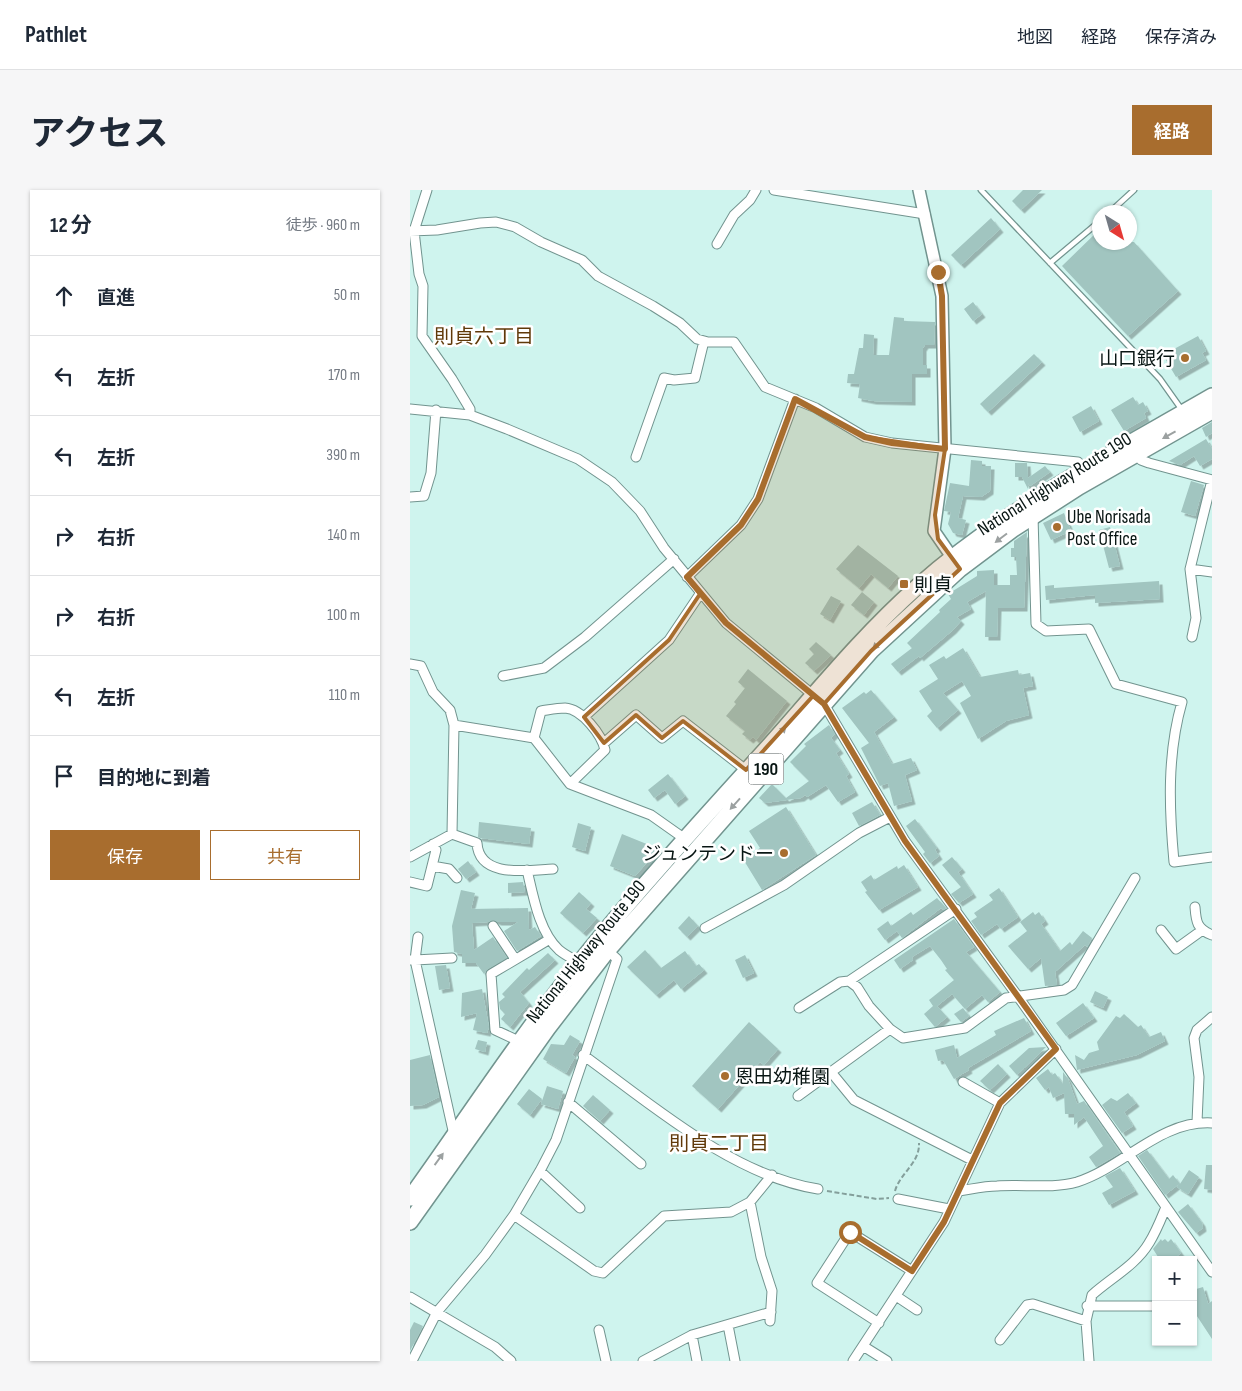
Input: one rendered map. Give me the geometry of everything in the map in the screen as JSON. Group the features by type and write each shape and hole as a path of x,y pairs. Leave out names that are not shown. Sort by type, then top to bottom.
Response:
{"highway":[{"name":"National Highway Route 190","path":"957,564 1033,516 1184,412 1212,396"},
{"name":"National Highway Route 190","path":"410,1222 548,1028 602,946 685,839 746,770 871,651 957,564 1017,510 1083,468 1132,448 1212,411"},
{"name":"National Highway Route 190","path":"410,1198 520,1042 580,963 602,946 819,700"}],"street":[{"path":"427,190 412,231 419,274 424,286 422,336 452,379 470,409 470,415"},
{"path":"717,244 734,215 750,200 756,190"},
{"path":"774,190 925,214"},
{"path":"919,190 942,296 945,449 934,531 957,564"},
{"path":"412,231 496,222 515,227 541,242 582,260 598,276 680,323 698,339 734,342 765,387 795,399 865,437 892,443 1078,462 1083,468"},
{"path":"636,457 664,378 674,380 695,378 704,341"},
{"path":"687,577 741,525 758,499 795,399"},
{"path":"410,408 470,415 578,459 612,482 640,511 700,594 726,623 819,700 890,817 932,879 1020,998 1212,1272"},
{"path":"410,496 424,496 431,473 436,410"},
{"path":"1132,448 1149,463 1212,480 1190,570 1196,618 1192,637"},
{"path":"1033,516 1036,624 1046,631 1089,629 1116,684 1182,702 1173,742 1169,810 1174,862 1212,857"},
{"path":"503,676 544,668 585,638 674,559"},
{"path":"1190,570 1212,572"},
{"path":"584,717 669,640 700,594"},
{"path":"410,664 421,666 433,692 450,710 454,725 452,834"},
{"path":"534,738 541,711 567,708 584,717 604,743 606,750 570,784"},
{"path":"604,743 636,715 662,738 683,721 746,770"},
{"path":"454,725 534,738 570,784 651,815 685,839"},
{"path":"705,928 784,885 860,833 890,817"},
{"path":"410,857 452,834 477,843 481,859 489,866 527,870 553,869"},
{"path":"410,882 427,886 436,850 433,844"},
{"path":"432,866 449,869 457,878"},
{"path":"527,870 538,912 550,939 560,950 580,963"},
{"path":"849,981 857,986 869,1006 890,1029 903,1038 966,1028 1006,998 1020,998 1064,990 1072,985 1135,878"},
{"path":"1195,907 1196,923 1201,931 1212,935"},
{"path":"799,1008 840,982 849,981 956,909"},
{"path":"493,926 515,959"},
{"path":"1161,930 1176,949 1201,931"},
{"path":"418,937 413,960 454,1136"},
{"path":"520,1042 495,1030 491,974 550,939"},
{"path":"412,1361 437,1312 485,1255 514,1215 556,1140 583,1055 617,959 602,946"},
{"path":"413,960 452,958"},
{"path":"1197,1122 1199,1077 1194,1038 1197,1030 1212,1017"},
{"path":"798,1096 890,1029"},
{"path":"853,1361 944,1222 1000,1103 1056,1049"},
{"path":"583,1055 700,1140 794,1185 818,1189"},
{"path":"831,1072 854,1100 972,1160"},
{"path":"963,1082 1000,1103"},
{"path":"568,1102 641,1164"},
{"path":"959,1190 997,1186 1060,1185 1078,1182 1155,1139 1197,1122 1212,1123"},
{"path":"540,1171 580,1208"},
{"path":"514,1215 594,1271 604,1273 664,1216 731,1212 750,1202 772,1175"},
{"path":"898,1199 949,1209"},
{"path":"750,1202 761,1257 772,1286 770,1322"},
{"path":"1089,1361 1086,1322 1087,1306 1092,1295 1124,1270 1145,1249 1166,1207"},
{"path":"878,1323 817,1283 850,1232 912,1271"},
{"path":"896,1296 917,1310"},
{"path":"410,1297 495,1347 511,1361"},
{"path":"1000,1340 1027,1305 1033,1304 1086,1322"},
{"path":"1087,1306 1152,1306"},
{"path":"643,1361 692,1335 771,1312"},
{"path":"728,1325 735,1361"},
{"path":"599,1330 606,1361"},
{"path":"692,1335 697,1361"},
{"path":"863,1346 887,1361"}],"lane":[{"path":"981,190 1160,379 1184,412"},
{"path":"1118,205 1134,190"},
{"path":"1050,263 1092,228"}],"path":[{"path":"818,1189 877,1200 890,1198 901,1176 916,1159 919,1149 919,1134"}],"highlighted area":[{"path":"795,399 865,437 945,449 935,515 938,539 960,569 871,651 824,704 813,696 746,770 683,721 662,738 636,715 604,743 584,717 669,640 700,594 687,577 741,525 758,499"}],"building":[{"path":"1023,190 1042,190 1021,210 1012,201"},
{"path":"991,218 1000,229 961,265 951,255"},
{"path":"1092,237 1092,250 1137,250 1137,245 1178,291 1128,336 1062,266"},
{"path":"973,302 982,314 973,321 964,309"},
{"path":"894,317 904,318 904,321 935,322 934,345 925,345 923,348 923,365 927,365 927,374 912,374 912,402 873,401 858,398 860,384 847,383 848,374 854,374 859,348 863,348 864,334 874,335 873,355 889,355"},
{"name":"山口銀行","path":"1198,336 1206,351 1202,353 1206,360 1176,377 1163,355"},
{"path":"1034,354 1042,362 988,412 980,404"},
{"path":"1133,397 1138,405 1143,402 1148,411 1144,413 1146,418 1124,431 1111,410"},
{"path":"1091,406 1099,421 1080,432 1072,417"},
{"path":"1212,422 1212,433 1206,437 1202,428"},
{"path":"1206,439 1212,449 1212,459 1200,466 1194,456 1180,465 1169,461"},
{"path":"971,460 982,461 982,466 991,466 990,491 981,497 963,496 958,518 966,520 962,535 953,533 948,524 951,512 944,511 950,483 969,486"},
{"path":"1015,463 1027,463 1028,478 1045,466 1050,472 1030,486 1028,483 1028,489 1022,477 1015,477"},
{"path":"1191,481 1204,485 1195,516 1181,512"},
{"path":"1064,513 1071,531 1051,540 1043,523"},
{"path":"1110,527 1120,566 1109,568 1099,530"},
{"path":"1027,532 1024,608 998,608 997,637 985,637 986,591 967,602 971,609 957,617 961,621 953,630 920,658 919,656 898,672 891,664 912,648 907,643 951,599 948,594 977,576 977,571 994,570 994,585 1010,585 1010,575 1017,575 1016,557 1011,557 1011,548 1014,548 1014,541"},
{"path":"858,545 898,576 888,588 871,574 859,588 836,569"},
{"path":"1159,581 1160,599 1095,603 1095,595 1046,600 1045,586 1054,585 1054,588"},
{"path":"862,592 874,602 864,615 851,605"},
{"path":"831,596 841,601 830,620 820,614"},
{"path":"816,642 831,655 814,671 805,663 814,654 809,649"},
{"path":"963,648 980,677 1018,670 1019,675 1030,673 1033,686 1023,688 1029,715 1006,721 978,739 960,703 971,696 962,681 943,693 958,710 937,728 927,716 932,711 919,691 938,679 929,665 944,656 946,659"},
{"path":"748,669 787,701 756,740 753,737 750,740 742,734 745,731 726,716 736,704 734,702 745,688 738,682"},
{"path":"871,690 894,717 874,732 892,764 911,758 917,770 905,775 912,801 894,806 888,783 880,786 861,748 869,743 842,708 864,692 866,694"},
{"path":"829,725 835,734 831,738 840,750 836,753 849,774 846,776 855,792 838,802 826,785 807,797 805,795 801,798 765,803 759,798 772,784 786,798 809,781 790,762 806,746 804,744"},
{"path":"668,774 685,796 675,804 665,790 654,798 648,790"},
{"path":"872,802 880,815 859,826 852,813"},
{"name":"ジュンテンドー","path":"786,807 816,855 762,890 743,859 760,848 749,831"},
{"path":"915,819 937,848 935,850 939,856 930,863 923,854 925,852 906,826"},
{"path":"479,822 531,828 529,844 480,838 478,837"},
{"path":"578,823 591,827 585,851 572,847"},
{"path":"622,834 659,849 635,876 610,866"},
{"path":"952,857 962,869 958,872 973,894 959,903 951,894 961,887 942,865"},
{"path":"468,861 476,872 466,879 458,869"},
{"path":"904,865 918,887 879,910 865,892 867,891 861,882 871,875 874,880 897,866 898,869"},
{"path":"523,882 525,892 508,893 508,883"},
{"path":"999,888 1018,917 1001,929 997,924 981,935 971,921 977,917 974,913 993,900 989,895"},
{"path":"461,890 475,893 471,909 528,908 529,930 535,927 541,936 517,951 504,931 518,922 498,922 493,920 472,923 474,950 493,937 507,958 488,969 484,974 476,963 462,963 462,954 454,952 452,926"},
{"path":"579,892 591,903 586,909 597,918 583,933 560,913"},
{"path":"937,898 946,908 943,910 941,908 902,938 897,931 885,940 877,929 888,921 891,926 911,912 913,915"},
{"path":"1033,912 1035,915 1039,912 1045,921 1041,924 1060,951 1070,942 1072,945 1083,931 1092,938 1087,947 1085,945 1055,972 1057,985 1045,986 1041,958 1028,969 1008,946 1027,931 1020,922"},
{"path":"689,916 698,926 687,937 678,928"},
{"path":"954,919 974,947 966,952 1000,992 988,1002 982,995 965,1009 952,994 937,1006 947,1017 935,1027 924,1014 933,1006 929,1000 954,980 945,970 947,969 930,946 912,957 913,960 900,969 894,960"},
{"path":"645,950 661,968 685,951 696,966 699,964 704,970 681,989 674,980 656,995 627,967"},
{"path":"548,953 555,960 520,992 529,1003 510,1027 501,1019 505,1014 500,1009 499,1002 505,997 502,994 527,968 529,970"},
{"path":"745,955 754,973 743,978 735,960"},
{"path":"446,965 450,988 439,990 435,966"},
{"path":"482,989 489,1027 487,1033 473,1030 477,1013 461,1017 462,993"},
{"path":"1095,991 1108,997 1103,1008 1090,1002"},
{"path":"1083,1003 1094,1018 1066,1036 1056,1023"},
{"path":"963,1008 969,1016 961,1022 954,1014"},
{"path":"1124,1014 1138,1027 1141,1025 1149,1037 1161,1032 1165,1041 1137,1055 1077,1070 1075,1055 1084,1060 1089,1053 1099,1050 1097,1042 1116,1016 1120,1018"},
{"path":"1024,1018 1031,1031 968,1068 969,1070 954,1079 943,1060 938,1061 935,1050 954,1045 957,1058 996,1035 994,1031"},
{"name":"恩田幼稚園","path":"749,1022 778,1049 764,1065 760,1062 718,1109 692,1086"},
{"path":"570,1035 580,1041 572,1055 575,1057 566,1073 543,1059 551,1044 564,1045"},
{"path":"478,1040 487,1042 485,1052 475,1049"},
{"path":"1046,1047 1017,1075 1009,1066 1029,1048"},
{"path":"430,1055 439,1097 423,1105 410,1106 410,1060"},
{"path":"998,1064 1007,1074 990,1090 980,1081"},
{"path":"1048,1069 1052,1075 1055,1073 1063,1084 1063,1072 1068,1079 1077,1104 1084,1101 1120,1153 1096,1167 1089,1157 1103,1146 1084,1117 1074,1125 1074,1114 1065,1114 1064,1093 1053,1098 1049,1087 1045,1090 1036,1078"},
{"path":"547,1086 563,1091 558,1109 541,1104"},
{"path":"529,1089 542,1099 530,1115 517,1104"},
{"path":"1128,1093 1136,1103 1124,1112 1133,1126 1122,1133 1102,1105 1111,1098 1117,1101"},
{"path":"593,1095 610,1110 600,1121 583,1106"},
{"path":"1147,1150 1169,1179 1173,1175 1180,1184 1189,1170 1199,1177 1188,1194 1177,1187 1179,1184 1165,1195 1138,1156"},
{"path":"1206,1165 1212,1165 1212,1190 1204,1189"},
{"path":"1120,1168 1135,1191 1109,1205 1102,1193 1113,1187 1105,1176"},
{"path":"1188,1204 1202,1223 1203,1228 1196,1233 1178,1212"},
{"path":"1161,1239 1162,1241 1165,1239 1168,1242 1171,1239 1181,1253 1177,1256 1157,1256 1153,1249"},
{"path":"1203,1287 1208,1304 1212,1301 1212,1339 1197,1316 1197,1289"},
{"path":"414,1322 423,1326 410,1351 410,1330"}],"place":[{"name":"山口銀行","path":"1185,358"},
{"name":"Ube Norisada Post Office","path":"1057,527"},
{"name":"則貞","path":"904,584"},
{"name":"ジュンテンドー","path":"784,853"},
{"name":"恩田幼稚園","path":"725,1076"}],"district":[{"name":"則貞六丁目","path":"484,336"},
{"name":"則貞二丁目","path":"719,1143"}],"route":[{"path":"850,1232 912,1271 944,1222 1000,1103 1018,1083 1056,1049 905,841 824,704 726,623 687,577 741,525 758,499 795,399 816,408 865,437 892,443 945,449 942,296 938,272"}]}
